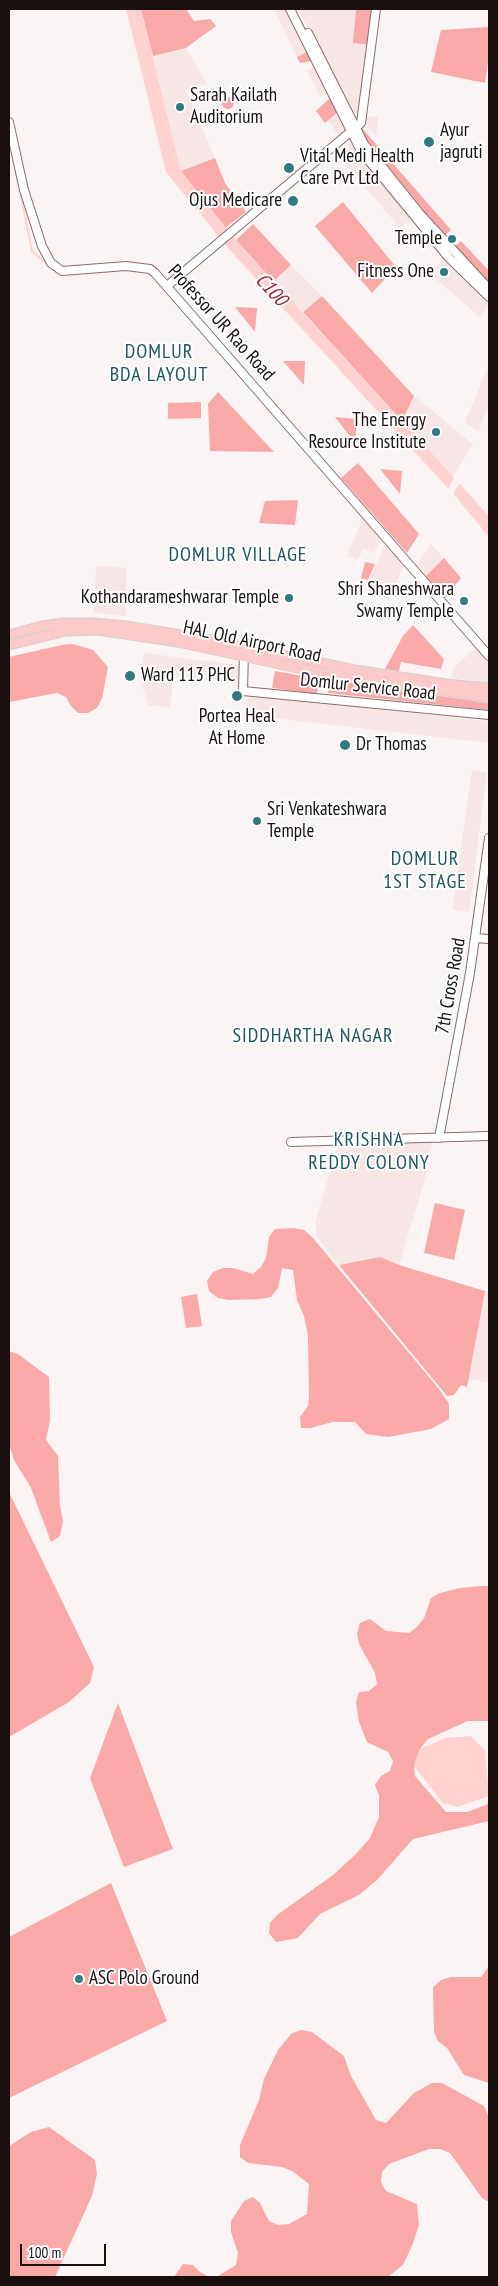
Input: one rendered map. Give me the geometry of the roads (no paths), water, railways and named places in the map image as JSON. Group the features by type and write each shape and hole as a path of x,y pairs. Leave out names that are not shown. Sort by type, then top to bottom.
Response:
{"main road":[{"name":"HAL Old Airport Road","path":"9,636 42,626 64,623 94,623 179,634 325,674 489,697"},
{"name":"HAL Old Airport Road","path":"9,645 66,631 98,630 244,651 446,684 489,688"}],"street":[{"path":"290,9 354,129 364,144 420,214 489,289"},
{"path":"295,9 354,129 361,152 438,245 489,297"},
{"path":"167,286 361,124 376,9"},
{"name":"Professor UR Rao Road","path":"9,122 24,190 42,246 51,263 62,271 126,266 150,269 167,286 489,656"},
{"name":"Domlur Service Road","path":"244,651 243,691 489,715"},
{"name":"7th Cross Road","path":"439,1138 476,938 489,838"},
{"path":"476,938 489,939"},
{"path":"291,1142 489,1136"}],"water":[{"name":"C100","path":"126,9 141,9 181,171 236,240 489,517 489,537 455,496 227,247 166,172"},
{"path":"471,1736 485,1750 489,1796 458,1807 443,1803 414,1766 420,1749 445,1738"}],"waterway":[{"path":"12,151 32,251 49,266"}],"place":[{"name":"Sarah Kailath Auditorium","path":"180,107"},
{"name":"Ayur jagruti","path":"429,142"},
{"name":"Vital Medi Health Care Pvt Ltd","path":"289,168"},
{"name":"Ojus Medicare","path":"293,201"},
{"name":"Temple","path":"452,239"},
{"name":"Fitness One","path":"444,272"},
{"name":"The Energy Resource Institute","path":"436,432"},
{"name":"Kothandarameshwarar Temple","path":"289,598"},
{"name":"Shri Shaneshwara Swamy Temple","path":"464,601"},
{"name":"Ward 113 PHC","path":"130,676"},
{"name":"Portea Heal At Home","path":"237,696"},
{"name":"Dr Thomas","path":"345,745"},
{"name":"Sri Venkateshwara Temple","path":"257,821"},
{"name":"ASC Polo Ground","path":"79,1979"}],"district":[{"name":"DOMLUR BDA LAYOUT","path":"159,364"},
{"name":"DOMLUR VILLAGE","path":"238,555"},
{"name":"DOMLUR 1ST STAGE","path":"425,870"},
{"name":"SIDDHARTHA NAGAR","path":"313,1036"},
{"name":"KRISHNA REDDY COLONY","path":"369,1152"}]}
